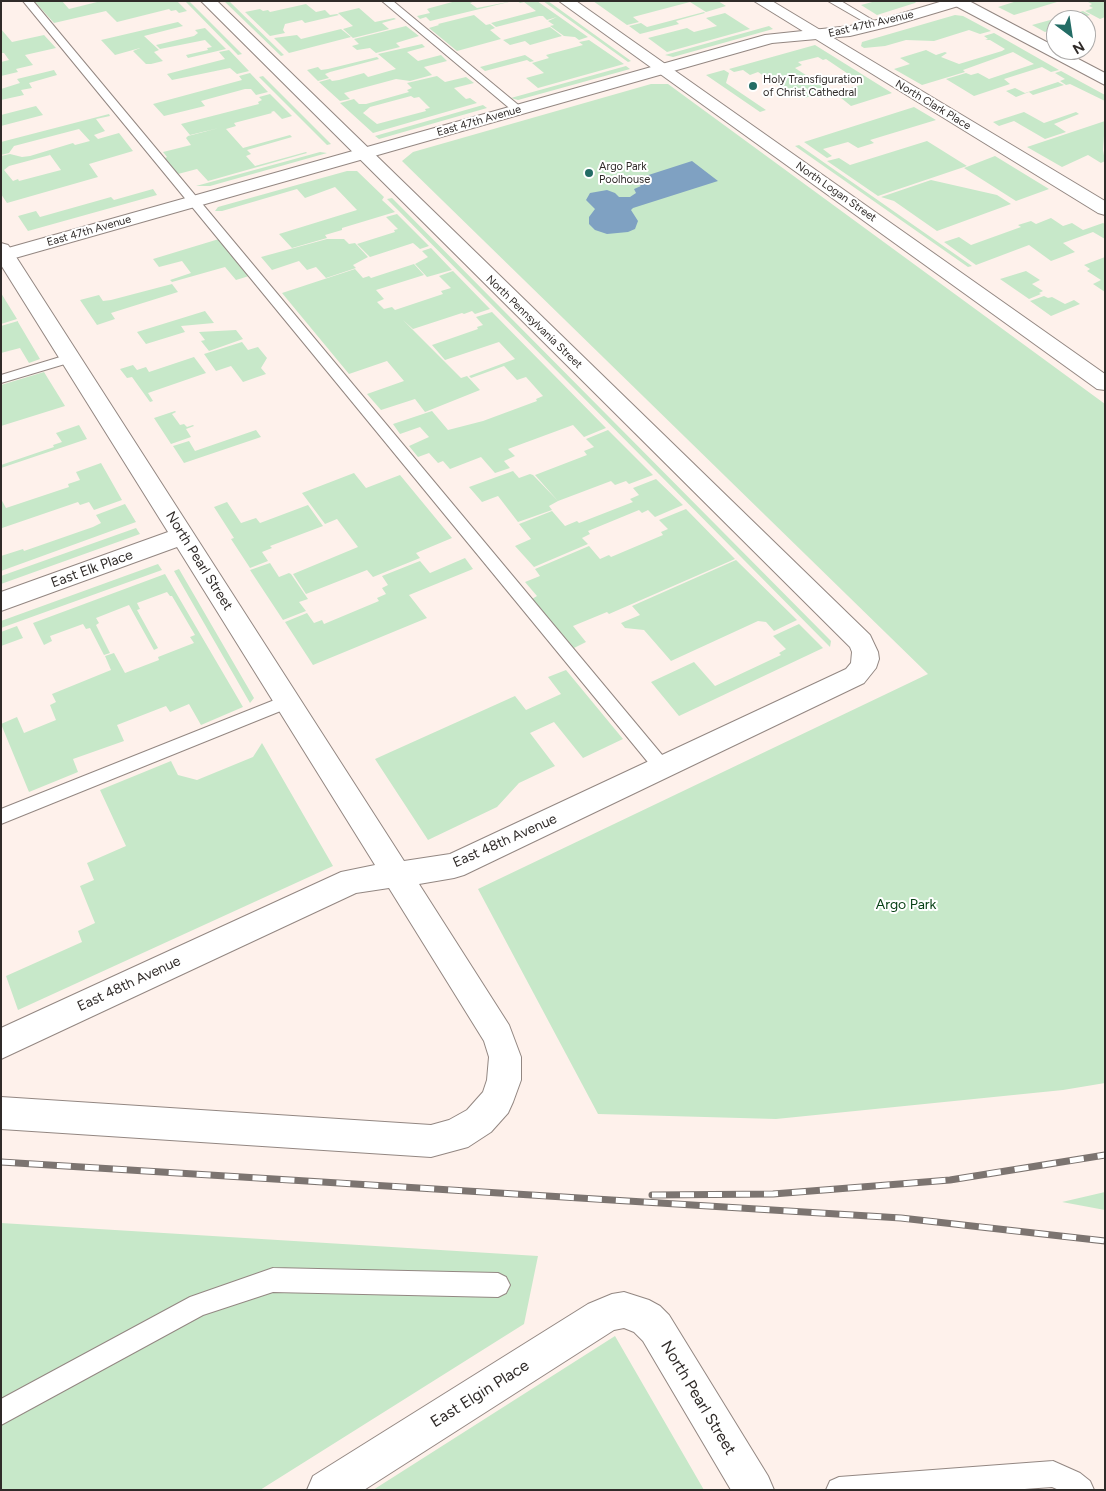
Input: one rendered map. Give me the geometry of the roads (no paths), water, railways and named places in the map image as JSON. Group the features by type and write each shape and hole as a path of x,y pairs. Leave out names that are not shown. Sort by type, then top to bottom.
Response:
{"street":[{"name":"North Pennsylvania Street","path":"208,1 861,642"},
{"name":"North Logan Street","path":"566,1 1105,384"},
{"name":"North Clark Place","path":"761,1 1105,209"},
{"name":"East 47th Avenue","path":"2,253 363,154 771,38 818,35 876,25 958,1"},
{"path":"958,1 1105,80"},
{"name":"North Pearl Street","path":"1,1113 431,1141 456,1135 479,1121 496,1102 504,1080 505,1057 498,1035 2,253"},
{"name":"East Elk Place","path":"1,602 182,536"},
{"name":"East 48th Avenue","path":"1,1044 352,880 454,866 854,676 863,668 866,660 866,652 861,642"},
{"name":"East Elgin Place","path":"327,1490 601,1317 612,1312 624,1310 636,1312"},
{"name":"North Pearl Street","path":"636,1312 656,1328 754,1490"}],"lane":[{"path":"28,1 662,768"},
{"path":"387,1 518,110"},
{"path":"833,1 876,25"},
{"path":"1,379 70,358"},
{"path":"1,817 287,702"},
{"path":"1,1413 198,1305 273,1280 498,1285"},
{"path":"839,1490 1053,1474 1071,1482 1081,1490"}],"water":[{"path":"692,161 718,181 633,208 631,210 638,221 635,229 628,232 607,234 595,230 589,224 589,217 595,209 586,200 590,193 607,190 619,197 630,197 636,193 634,189 641,186 633,180"}],"railway":[{"path":"652,1195 773,1194 950,1180 1105,1155"},
{"path":"1,1162 901,1218 1105,1241"}],"place":[{"name":"Holy Transfiguration of Christ Cathedral","path":"753,86"},
{"name":"Argo Park Poolhouse","path":"589,173"}],"park label":[{"name":"Argo Park","path":"906,905"}]}
